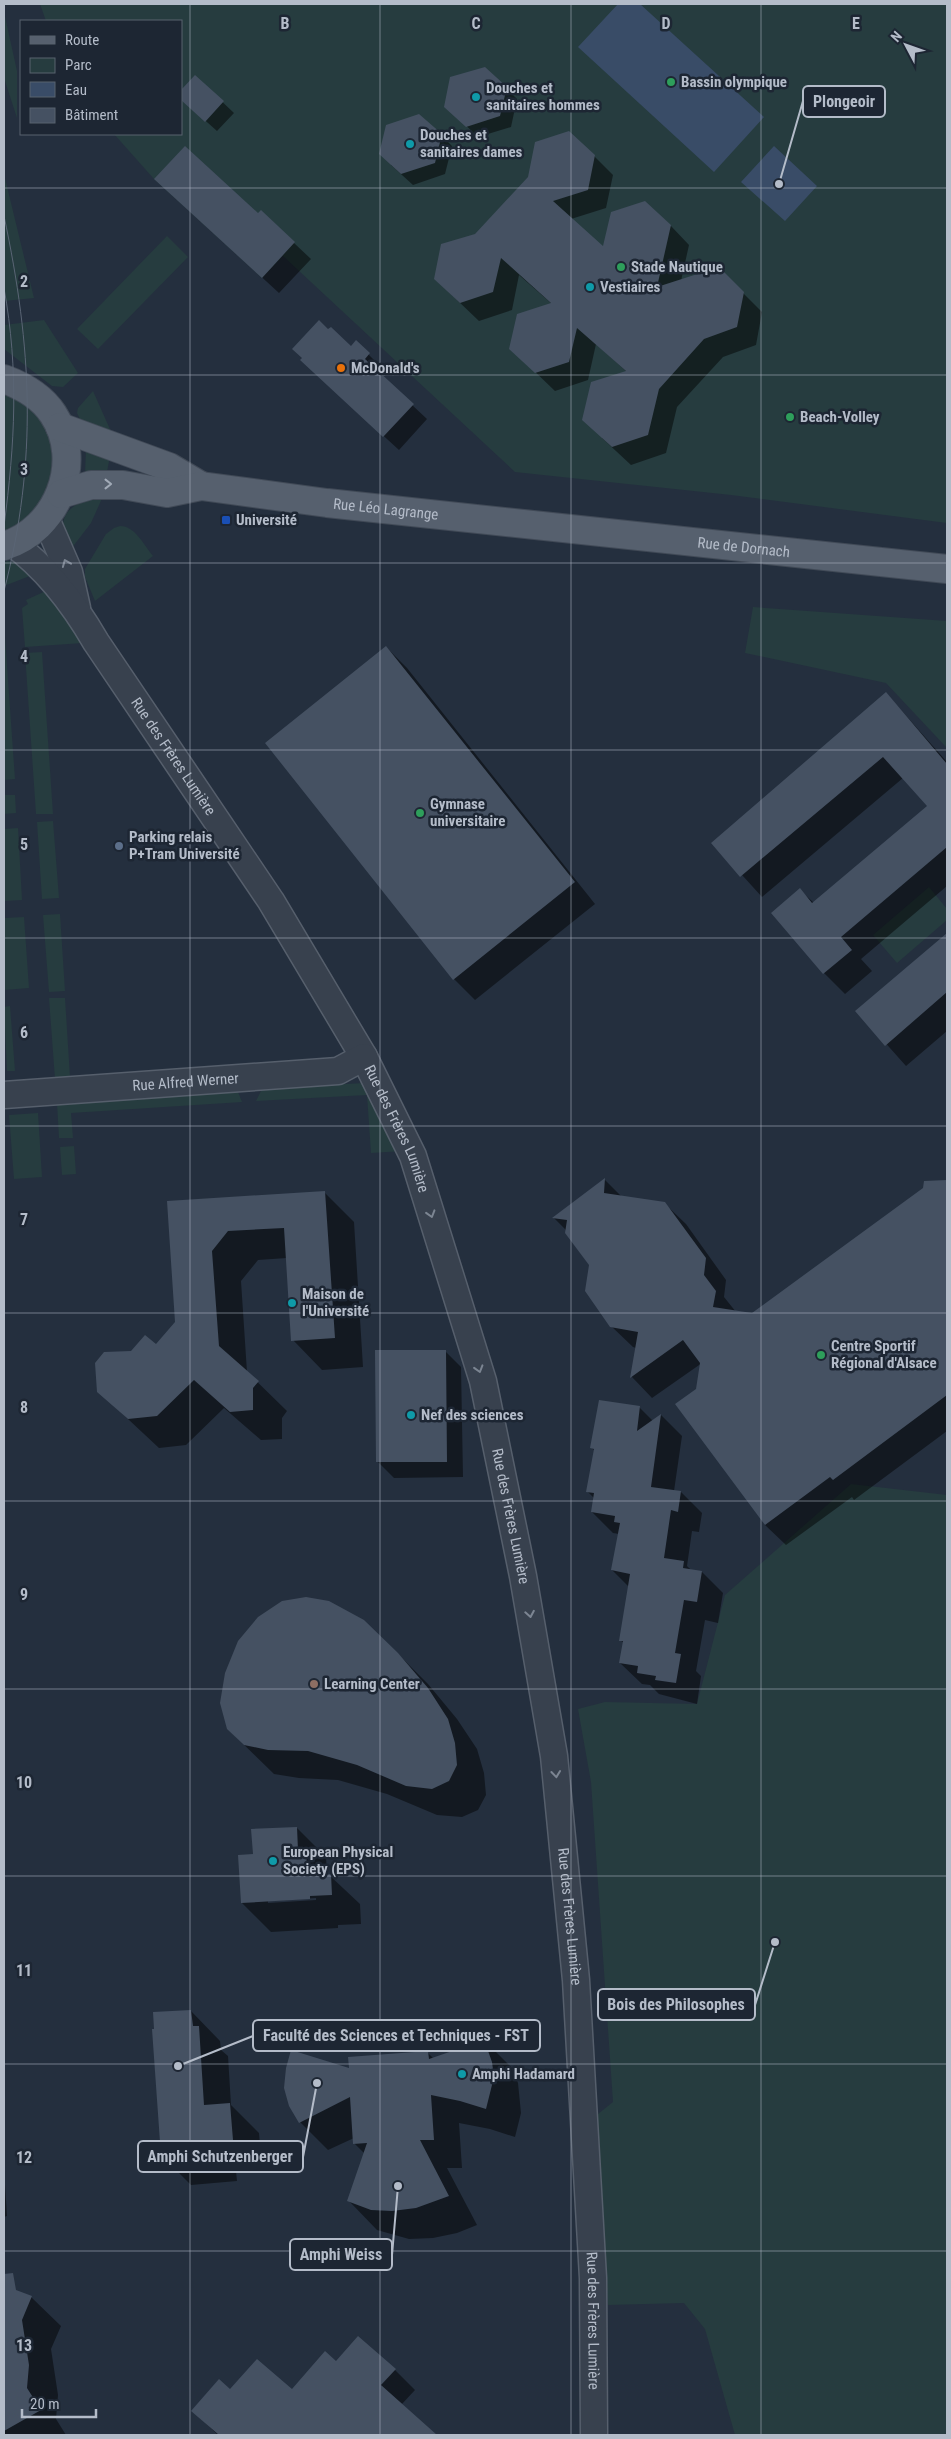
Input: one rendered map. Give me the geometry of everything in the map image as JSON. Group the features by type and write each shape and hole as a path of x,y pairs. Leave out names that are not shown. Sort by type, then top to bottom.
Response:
{"main road":[{"path":"4,378 29,391 42,401 53,414 60,427 67,460 61,494 46,519 36,529 8,544"},
{"path":"60,427 169,466 201,486"},
{"path":"61,494 91,485 123,485 167,493 201,486"},
{"name":"Rue Léo Lagrange","path":"201,486 539,525"},
{"name":"Rue de Dornach","path":"539,525 947,569"}],"street":[{"name":"Rue des Frères Lumière","path":"46,519 69,572 77,609"},
{"name":"Rue des Frères Lumière","path":"8,544 36,561 77,609 101,650 271,900 364,1057 412,1156 483,1380 523,1576 549,1717 576,1980 593,2278 594,2435"},
{"name":"Rue Alfred Werner","path":"4,1095 338,1071 364,1057"}],"green space":[{"name":"Stade Nautique","path":"40,4 947,4 947,523 731,495 515,472 283,256 262,278 154,179 115,135 182,135 182,20 46,20"},
{"path":"4,12 17,71 17,118 4,78"},
{"path":"4,174 34,298 4,301"},
{"path":"167,236 188,257 98,349 77,329"},
{"path":"44,320 78,373 63,387 52,386 4,349 4,325"},
{"path":"4,389 26,401 50,432 55,475 40,510 4,535"},
{"path":"93,391 113,436 82,423 77,413 78,408"},
{"path":"86,449 110,456 107,472 85,473"},
{"path":"104,494 91,523 71,549 63,529 67,513 78,504"},
{"path":"120,526 130,529 135,533 153,556 95,601 85,577 85,569 106,534"},
{"path":"4,562 22,563 35,574 4,586"},
{"path":"48,590 83,643 25,647 22,608 28,604 26,600"},
{"path":"753,607 947,621 947,748 886,683 745,653"},
{"path":"4,623 15,779 4,780"},
{"path":"42,652 53,814 36,814 25,653"},
{"path":"4,795 15,795 16,813 4,814"},
{"path":"53,821 59,898 42,899 37,822"},
{"path":"18,828 22,900 4,901 4,829"},
{"path":"929,887 947,909 947,920 897,963 873,935"},
{"path":"60,914 65,991 49,992 43,915"},
{"path":"24,917 29,988 4,990 4,918"},
{"path":"49,998 65,998 70,1077 55,1079"},
{"path":"10,1006 15,1071 7,1071 4,1007"},
{"path":"365,1083 403,1151 371,1153 367,1095 256,1101 261,1091 267,1088"},
{"path":"231,1090 238,1092 242,1102 71,1113 73,1138 59,1138 57,1103"},
{"path":"38,1113 42,1177 14,1179 9,1115"},
{"path":"74,1146 76,1174 62,1175 60,1147"},
{"path":"851,1484 947,1495 947,2435 735,2435 705,2329 684,2303 608,2305 593,2118 613,2102 591,1782 578,1709 605,1702 697,1704 725,1595"}],"water":[{"name":"Bassin olympique","path":"618,4 640,4 764,117 714,172 578,47"},
{"path":"774,146 817,186 785,221 741,182"}],"building":[{"name":"Douches et sanitaires hommes","path":"485,67 507,87 500,116 466,127 444,107 450,77"},
{"path":"195,75 224,101 205,122 182,101 182,89"},
{"name":"Douches et sanitaires dames","path":"419,114 442,134 435,163 401,174 379,154 386,125"},
{"path":"569,131 595,155 588,190 553,201 603,246 611,212 645,201 671,225 657,287 719,267 744,292 737,327 704,339 659,389 648,435 612,447 582,420 591,382 626,371 577,328 569,362 535,373 509,349 517,314 551,303 501,258 493,292 460,303 434,279 441,244 475,234 528,177 535,142"},
{"path":"185,146 258,213 261,210 295,242 262,278 154,179"},
{"name":"McDonald's","path":"319,320 328,329 331,327 351,346 356,340 370,353 365,359 414,404 383,437 300,360 302,358 292,349"},
{"name":"Gymnase universitaire","path":"386,646 575,882 453,980 265,743"},
{"path":"886,692 947,764 947,847 841,937 852,950 823,974 771,913 800,888 812,903 927,806 883,757 740,877 711,843"},
{"path":"947,933 947,992 885,1046 855,1011"},
{"name":"Centre Sportif Régional d'Alsace","path":"605,1178 604,1193 665,1202 706,1258 704,1275 716,1291 713,1307 752,1313 923,1188 924,1181 947,1180 947,1395 833,1480 830,1477 765,1525 675,1404 696,1389 700,1363 683,1340 630,1378 638,1332 610,1327 585,1291 589,1265 565,1233 567,1220 552,1218"},
{"name":"Maison de l'Université","path":"325,1191 335,1338 291,1341 284,1228 228,1231 212,1251 219,1346 259,1381 253,1388 253,1410 230,1412 194,1380 157,1416 128,1419 97,1392 95,1363 104,1352 131,1351 145,1335 156,1344 175,1322 167,1201"},
{"name":"Nef des sciences","path":"375,1350 446,1350 447,1462 376,1462"},
{"path":"599,1400 640,1406 637,1431 661,1414 651,1487 681,1491 678,1512 671,1510 664,1558 684,1561 683,1568 702,1571 697,1602 684,1600 675,1653 681,1654 676,1683 655,1680 656,1676 637,1673 638,1666 619,1663 623,1641 619,1641 630,1574 611,1570 620,1523 614,1522 615,1516 591,1512 594,1493 586,1492 594,1449 590,1448"},
{"name":"Learning Center","path":"306,1597 329,1601 364,1620 398,1653 428,1688 448,1719 455,1743 457,1765 449,1781 432,1789 406,1786 357,1765 308,1751 268,1750 244,1745 227,1729 220,1703 225,1673 238,1641 258,1617 282,1601"},
{"name":"European Physical Society (EPS)","path":"297,1827 298,1850 306,1850 307,1867 317,1866 318,1875 331,1874 332,1895 310,1896 310,1899 241,1903 238,1855 253,1854 251,1829"},
{"path":"191,2010 193,2026 199,2026 204,2105 230,2103 233,2140 207,2142 208,2153 161,2156 152,2029 154,2029 153,2012"},
{"path":"483,2037 492,2062 494,2077 486,2109 431,2095 434,2140 420,2140 449,2196 416,2208 392,2211 371,2210 347,2201 367,2143 353,2144 350,2097 299,2123 289,2106 284,2088 286,2068 291,2050 349,2068 348,2057 428,2051 429,2059 461,2048"},
{"path":"13,2273 16,2290 32,2296 22,2320 29,2365 27,2388 41,2410 4,2431 4,2274"},
{"path":"358,2336 396,2369 381,2385 437,2435 219,2435 191,2411 219,2379 230,2389 257,2359 292,2389 325,2351 336,2361"}],"tram line":[{"path":"4,216 21,311 27,404 22,496 15,543 4,591"},
{"path":"4,288 12,349 14,407 11,465 4,526"}],"place":[{"name":"Bassin olympique","path":"671,82"},
{"name":"Douches et sanitaires hommes","path":"476,97"},
{"name":"Douches et sanitaires dames","path":"410,144"},
{"name":"Plongeoir","path":"779,184"},
{"name":"Stade Nautique","path":"621,267"},
{"name":"Vestiaires","path":"590,287"},
{"name":"McDonald's","path":"341,368"},
{"name":"Beach-Volley","path":"790,417"},
{"name":"Université","path":"226,520"},
{"name":"Gymnase universitaire","path":"420,813"},
{"name":"Parking relais P+Tram Université","path":"119,846"},
{"name":"Maison de l'Université","path":"292,1303"},
{"name":"Centre Sportif Régional d'Alsace","path":"821,1355"},
{"name":"Nef des sciences","path":"411,1415"},
{"name":"Learning Center","path":"314,1684"},
{"name":"European Physical Society (EPS)","path":"273,1861"},
{"name":"Bois des Philosophes","path":"775,1942"},
{"name":"Faculté des Sciences et Techniques - FST","path":"178,2066"},
{"name":"Amphi Hadamard","path":"462,2074"},
{"name":"Amphi Schutzenberger","path":"317,2083"},
{"name":"Amphi Weiss","path":"398,2186"}]}
